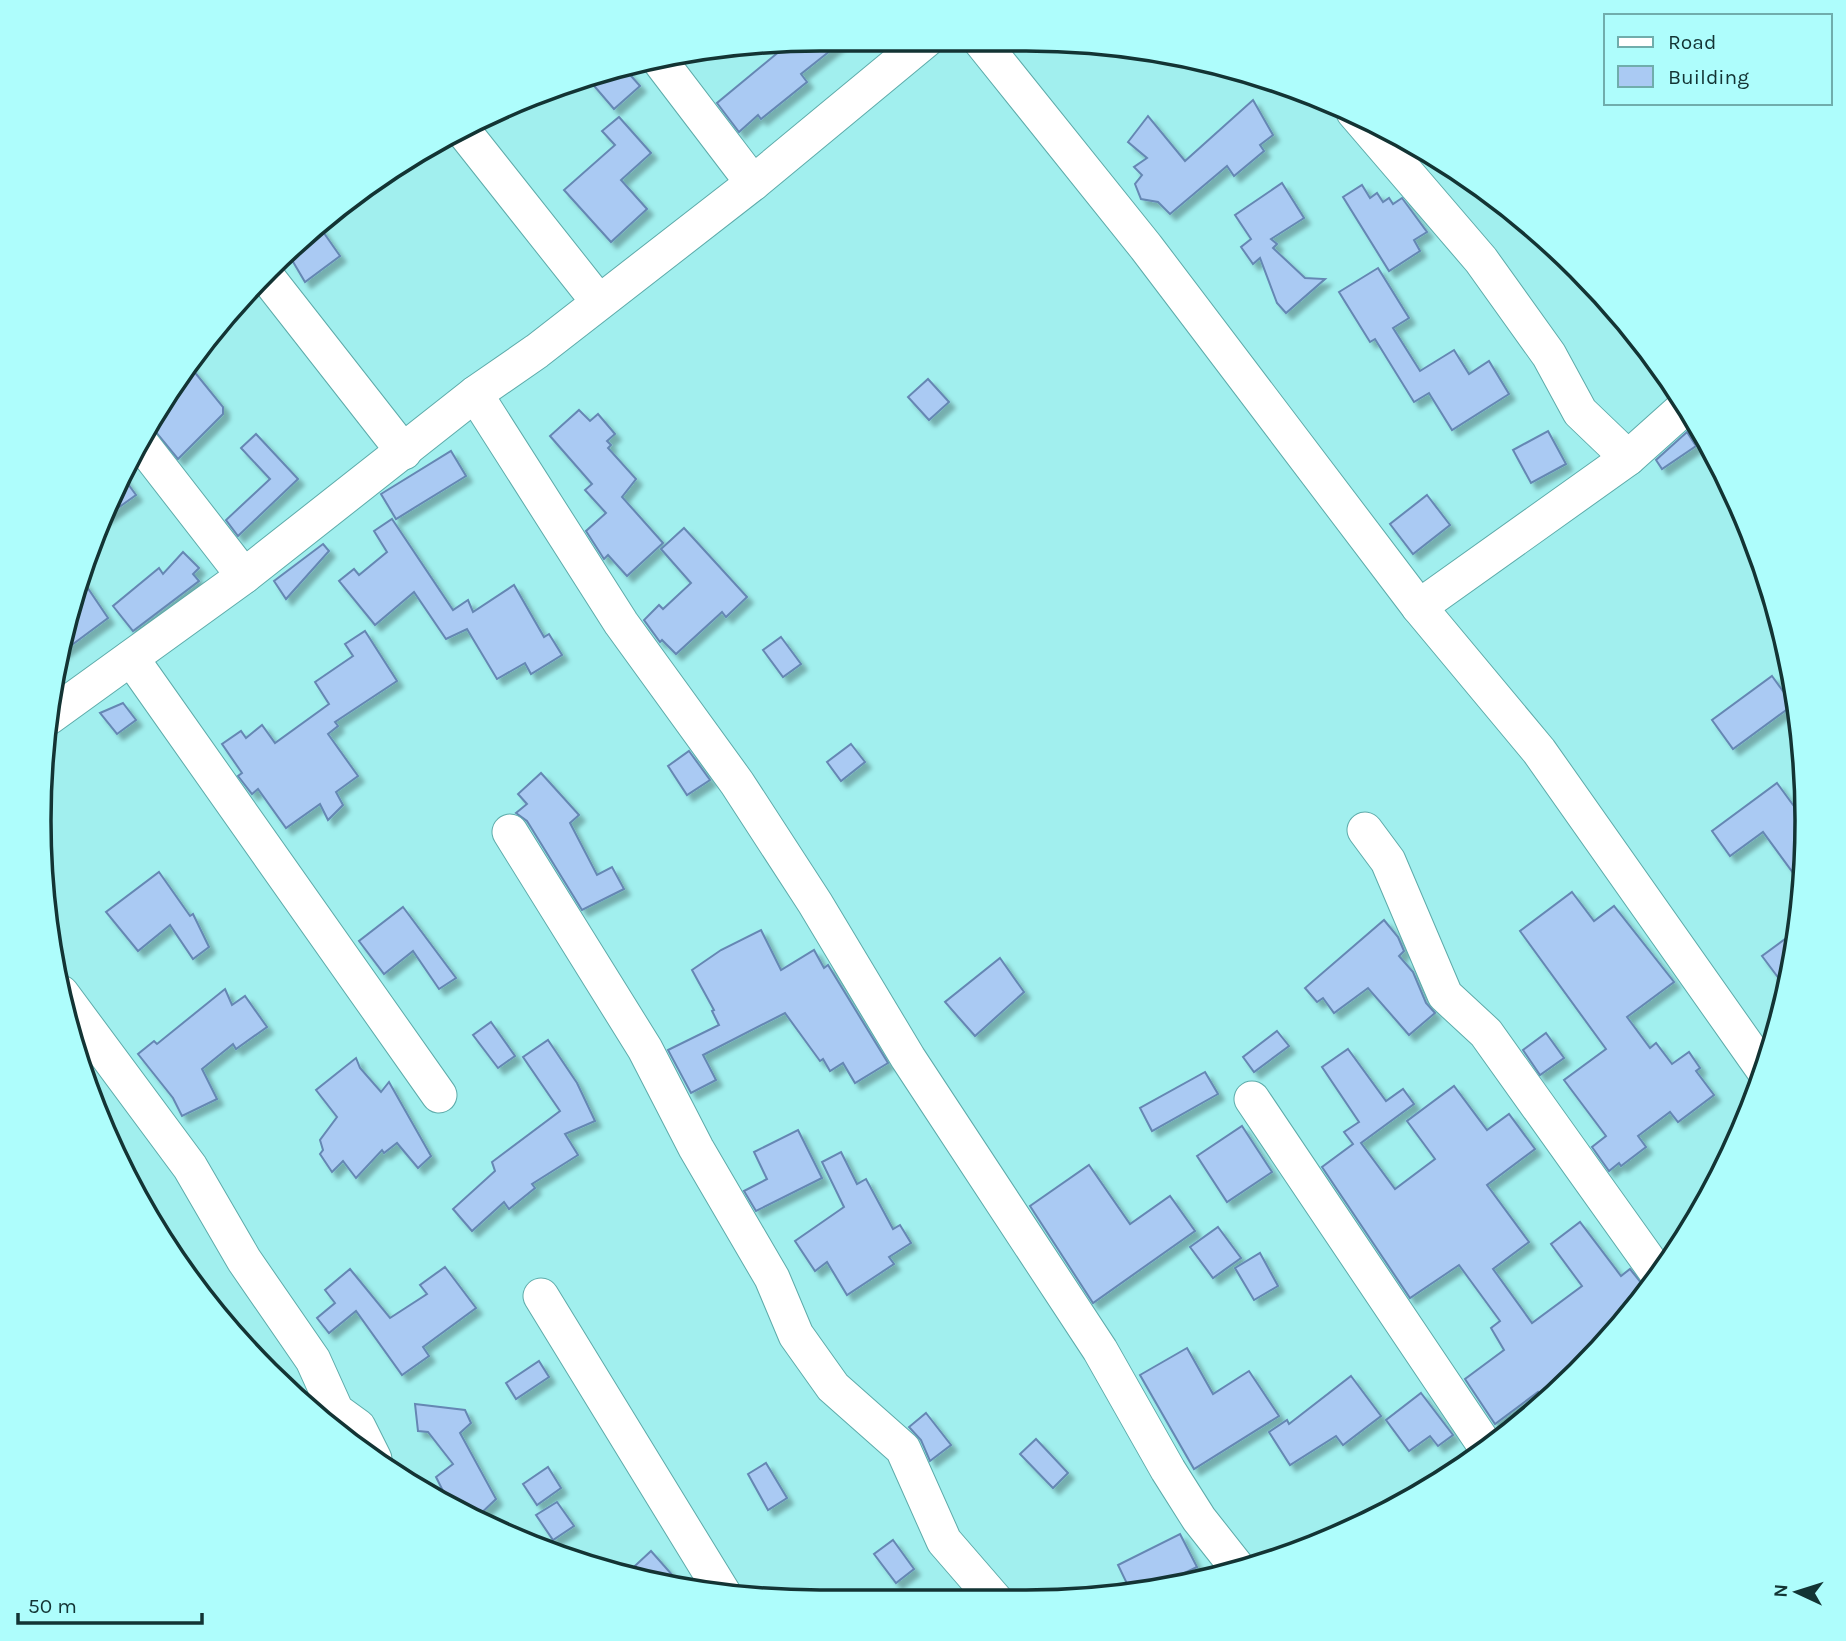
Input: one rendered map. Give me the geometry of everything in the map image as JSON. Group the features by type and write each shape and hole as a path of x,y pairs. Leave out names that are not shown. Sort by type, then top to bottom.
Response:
{"street":[{"path":"59,710 244,576 475,394 537,351 598,300 753,183 912,51"},
{"path":"989,51 1146,247 1419,607 1539,751 1757,1060"},
{"path":"665,67 753,183"},
{"path":"1372,134 1481,260 1549,355 1580,412 1628,458"},
{"path":"468,137 598,300"},
{"path":"271,282 404,452"},
{"path":"475,394 621,623 737,783 815,903 908,1058 1100,1350 1168,1470 1199,1518 1233,1562"},
{"path":"1419,607 1628,458 1678,413"},
{"path":"146,450 244,576"},
{"path":"131,658 439,1095"},
{"path":"1366,830 1388,861 1445,995 1486,1033 1653,1266"},
{"path":"510,832 645,1049 696,1148 772,1278 796,1335 833,1387 903,1449 944,1541 986,1590"},
{"path":"75,1012 190,1167 244,1259 313,1360 329,1412"},
{"path":"1252,1099 1481,1440"},
{"path":"541,1296 717,1583"},
{"path":"337,1419 358,1427 365,1440"}],"building":[{"path":"830,51 801,74 807,82 761,119 758,115 739,132 717,103 779,52"},
{"path":"630,75 640,86 614,109 594,86"},
{"path":"1253,100 1273,135 1260,145 1264,151 1234,176 1227,166 1170,214 1158,202 1141,199 1135,184 1142,175 1134,167 1147,158 1128,142 1148,116 1185,161"},
{"path":"619,117 651,153 621,180 647,209 611,242 564,190 615,145 602,131"},
{"path":"1282,183 1304,218 1271,239 1277,244 1273,248 1305,278 1325,279 1286,313 1277,303 1260,258 1253,264 1241,247 1251,239 1235,215"},
{"path":"1362,185 1370,198 1377,193 1383,202 1389,198 1393,204 1402,198 1427,232 1414,240 1420,251 1389,271 1343,197"},
{"path":"324,233 340,256 305,282 292,261"},
{"path":"1378,268 1409,318 1393,328 1420,371 1454,350 1469,374 1489,361 1509,394 1452,430 1429,393 1414,402 1375,339 1370,342 1339,292"},
{"path":"195,373 223,407 223,414 178,459 156,432"},
{"path":"928,379 949,402 929,420 908,397"},
{"path":"579,410 590,421 598,414 615,434 607,441 611,445 608,448 636,479 622,497 663,543 627,576 608,555 604,559 586,531 606,513 585,490 592,484 550,436"},
{"path":"1548,431 1566,464 1531,483 1513,450"},
{"path":"1687,432 1696,446 1662,469 1656,460"},
{"path":"256,434 298,479 238,536 226,520 270,479 241,448"},
{"path":"451,451 466,476 396,519 381,494"},
{"path":"128,484 136,495 117,509"},
{"path":"1427,495 1450,525 1413,554 1390,524"},
{"path":"392,519 453,610 468,600 473,612 514,585 544,637 549,634 562,655 531,674 525,663 497,679 467,629 446,639 414,592 375,625 339,581 354,569 359,575 387,552 374,531"},
{"path":"684,528 747,597 726,617 722,612 676,654 662,640 660,642 644,620 659,605 663,609 691,583 661,549"},
{"path":"323,544 329,551 286,599 274,581"},
{"path":"183,552 199,568 193,574 199,581 133,631 113,606 159,568 163,574"},
{"path":"87,588 108,618 72,645"},
{"path":"365,631 397,681 335,722 338,726 328,734 358,776 336,792 343,805 328,820 320,804 286,828 258,789 252,794 238,776 242,773 222,744 241,731 246,738 262,725 275,743 329,704 315,682 353,656 345,644"},
{"path":"781,637 801,664 783,677 763,650"},
{"path":"1772,676 1784,693 1787,709 1733,749 1712,720"},
{"path":"123,703 136,720 117,734 100,713"},
{"path":"851,744 865,762 841,781 827,762"},
{"path":"689,751 710,780 687,795 668,766"},
{"path":"541,773 579,815 570,823 597,875 612,867 624,889 582,910 527,821 516,813 527,804 518,794"},
{"path":"1777,783 1795,807 1794,874 1763,832 1730,856 1712,831"},
{"path":"159,872 190,916 193,914 209,947 193,959 170,925 138,951 106,912"},
{"path":"1572,892 1594,921 1614,906 1674,982 1627,1017 1650,1048 1656,1043 1672,1064 1689,1052 1700,1068 1696,1071 1714,1095 1678,1122 1670,1112 1638,1136 1646,1147 1621,1166 1619,1163 1609,1171 1592,1147 1606,1136 1564,1080 1606,1049 1520,931"},
{"path":"403,907 456,978 439,989 413,951 384,974 359,941"},
{"path":"1384,920 1398,937 1404,951 1399,956 1413,972 1426,1003 1435,1013 1409,1035 1368,988 1334,1013 1323,998 1317,1002 1305,988"},
{"path":"761,930 781,970 814,950 824,968 828,965 888,1063 855,1083 843,1063 830,1071 785,1013 703,1055 716,1080 691,1093 668,1050 719,1025 712,1011 714,1010 692,970 721,950"},
{"path":"1786,938 1778,978 1762,956"},
{"path":"1000,958 1024,992 975,1036 945,1002"},
{"path":"225,989 232,1005 245,996 267,1027 236,1049 233,1044 202,1069 217,1099 182,1116 173,1098 138,1054 154,1041 157,1044"},
{"path":"491,1022 515,1056 498,1068 473,1035"},
{"path":"1277,1031 1289,1046 1254,1072 1243,1057"},
{"path":"1546,1033 1564,1058 1540,1075 1523,1050"},
{"path":"548,1040 577,1083 595,1121 565,1134 578,1155 532,1184 535,1188 509,1209 504,1202 472,1231 453,1209 495,1171 492,1162 560,1111 523,1057"},
{"path":"1348,1049 1386,1101 1403,1089 1414,1104 1361,1143 1395,1189 1435,1159 1407,1121 1454,1086 1487,1130 1509,1114 1535,1149 1487,1185 1529,1242 1493,1269 1532,1323 1582,1286 1551,1244 1580,1222 1621,1276 1630,1269 1641,1282 1570,1365 1539,1393 1495,1424 1465,1379 1504,1350 1491,1328 1500,1321 1459,1265 1410,1298 1322,1167 1353,1144 1344,1132 1359,1122 1322,1067"},
{"path":"356,1058 360,1068 381,1092 389,1082 431,1156 418,1168 397,1143 384,1153 382,1150 356,1178 343,1161 332,1172 320,1154 323,1150 320,1140 337,1117 316,1090"},
{"path":"1205,1072 1218,1094 1152,1131 1140,1108"},
{"path":"1242,1126 1272,1172 1227,1202 1197,1156"},
{"path":"798,1130 822,1178 756,1211 744,1191 767,1179 754,1152"},
{"path":"841,1152 857,1184 866,1179 893,1229 900,1225 911,1243 889,1257 894,1264 847,1295 827,1262 815,1271 795,1241 844,1207 822,1162"},
{"path":"1089,1165 1130,1224 1170,1196 1195,1231 1093,1303 1030,1206"},
{"path":"1218,1227 1241,1258 1213,1278 1190,1247"},
{"path":"1260,1253 1278,1286 1254,1300 1235,1268"},
{"path":"445,1267 476,1308 423,1347 429,1356 402,1375 356,1311 329,1333 317,1318 335,1303 325,1290 350,1269 390,1318 427,1294 420,1285"},
{"path":"1187,1348 1213,1394 1249,1371 1279,1416 1194,1469 1140,1375"},
{"path":"539,1361 549,1377 516,1399 506,1383"},
{"path":"1351,1376 1381,1416 1343,1445 1336,1436 1290,1465 1269,1432 1287,1420 1289,1424"},
{"path":"1421,1393 1453,1435 1438,1446 1430,1436 1409,1451 1386,1420"},
{"path":"415,1404 465,1410 471,1423 460,1433 496,1499 482,1512 443,1491 436,1477 453,1464 428,1432 418,1431"},
{"path":"926,1413 951,1445 930,1461 921,1440 909,1427"},
{"path":"1036,1439 1068,1473 1053,1488 1020,1454"},
{"path":"766,1463 787,1498 768,1510 748,1474"},
{"path":"548,1467 561,1488 537,1505 523,1484"},
{"path":"557,1502 574,1526 553,1540 536,1515"},
{"path":"1180,1534 1197,1567 1184,1573 1127,1584 1118,1565"},
{"path":"893,1540 914,1569 896,1583 874,1554"},
{"path":"651,1551 673,1575 670,1575 634,1567"}]}
